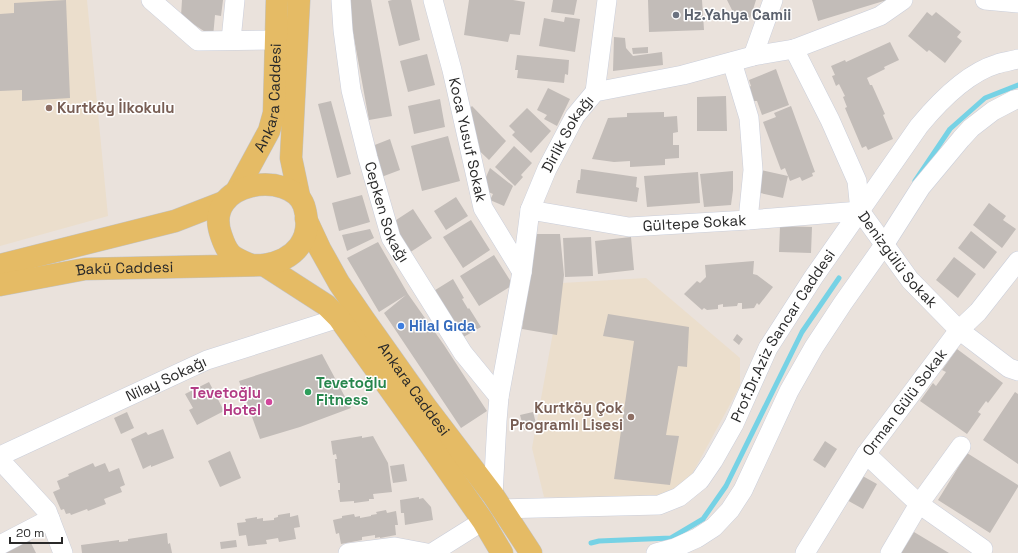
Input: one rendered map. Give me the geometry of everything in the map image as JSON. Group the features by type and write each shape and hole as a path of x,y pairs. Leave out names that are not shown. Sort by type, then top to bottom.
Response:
{"main road":[{"name":"Ankara Caddesi","path":"231,196 269,131 274,113 277,0"},
{"name":"Ankara Caddesi","path":"299,0 291,158 299,196"},
{"path":"253,185 269,185 287,188 299,196 304,207 306,234 298,249 277,263 258,265 230,255 218,228 218,214 231,196 253,185"},
{"name":"Bakü Caddesi","path":"0,265 175,221 231,196"},
{"name":"Ankara Caddesi","path":"306,219 320,249 339,283 426,407 497,502 531,553"},
{"name":"Ankara Caddesi","path":"258,265 326,305 339,318 483,521 502,553"},
{"name":"Bakü Caddesi","path":"0,285 85,269 258,265"}],"street":[{"path":"151,0 198,41 276,40"},
{"path":"231,40 235,0"},
{"name":"Cepken Sokağı","path":"341,0 343,30 351,90 390,238 462,353 499,397"},
{"name":"Koca Yusuf Sokak","path":"433,0 452,70 483,208 522,272"},
{"path":"595,92 607,0"},
{"path":"753,56 773,0"},
{"name":"Dirlik Sokağı","path":"497,502 496,421 522,272 530,210 546,169 575,116 595,92 677,76 753,56 794,49 880,16 903,0"},
{"path":"985,0 1018,3"},
{"name":"Denizgülü Sokak","path":"794,49 830,120 857,181 860,211 910,280 959,330 1009,368 1018,371"},
{"name":"Prof.Dr.Aziz Sancar Caddesi","path":"497,502 659,506 679,497 700,480 713,461 734,424 768,348 813,278 919,126 951,92 973,76 996,64 1018,60"},
{"name":"Gültepe Sokak","path":"530,210 629,227 748,220 753,170 750,118 732,62"},
{"name":"Prof.Dr.Aziz Sancar Caddesi","path":"656,553 676,548 697,538 714,527 730,510 743,490 789,391 814,347 884,245 921,187 960,139 993,111 1014,100 1018,100"},
{"path":"748,220 860,211"},
{"name":"Orman Gülü Sokak","path":"805,553 866,454 959,330 978,312 1018,261"},
{"name":"Nilay Sokağı","path":"0,456 207,360 339,318"},
{"path":"890,553 919,504 961,446"},
{"path":"866,454 919,504 983,549"},
{"path":"0,460 47,511 63,553"},
{"path":"0,545 50,518"},
{"path":"432,553 483,521"},
{"path":"348,553 395,547 427,553"}],"shaded area":[{"name":"Kurtköy İlkokulu","path":"0,0 87,0 108,216 0,246"},
{"name":"Kurtköy Çok Programlı Lisesi","path":"646,278 740,358 740,386 678,500 544,497 532,448 562,283"}],"building":[{"path":"66,0 70,98 22,101 22,90 0,91 0,14 14,13 14,3"},
{"path":"182,0 223,0 221,16 215,15 213,37 181,16"},
{"path":"347,0 371,0 392,116 369,120"},
{"path":"411,0 420,40 399,46 388,1"},
{"path":"469,0 513,0 525,2 520,35 510,34 508,42 464,35"},
{"path":"553,0 577,0 574,15 551,12"},
{"name":"Hz.Yahya Camii","path":"648,0 702,0 704,30 649,32"},
{"path":"727,0 756,0 750,19 734,14"},
{"path":"812,0 887,0 818,21"},
{"path":"927,12 932,16 936,12 961,32 957,37 962,41 945,63 929,50 927,52 908,36"},
{"path":"565,17 580,19 575,52 539,46 544,18 564,22"},
{"path":"614,37 625,38 626,48 633,56 662,52 663,65 613,71"},
{"path":"890,42 899,60 884,67 885,69 867,78 870,85 872,85 885,114 883,115 893,139 868,150 866,146 862,148 845,108 847,107 843,97 845,96 839,84 836,86 832,76 835,75 831,66 845,60 846,62"},
{"path":"648,47 648,53 633,54 632,48"},
{"path":"427,54 435,85 408,92 400,61"},
{"path":"517,55 569,60 568,75 565,74 564,83 517,78 518,70 515,70"},
{"path":"776,69 789,105 762,115 757,101 754,101 749,87 751,86 749,80"},
{"path":"548,88 570,99 557,126 544,119 547,115 537,110"},
{"path":"726,96 727,131 697,131 697,97"},
{"path":"440,99 445,127 414,134 408,106"},
{"path":"331,101 351,174 337,178 318,104"},
{"path":"472,106 506,141 489,160 469,141 466,112"},
{"path":"791,106 815,172 812,173 813,176 802,181 800,177 790,181 785,168 781,170 763,122 776,117 774,113"},
{"path":"527,108 551,131 531,153 512,135 515,132 509,126"},
{"path":"664,112 664,117 677,116 678,132 673,133 673,145 679,145 679,158 665,159 665,165 630,167 630,161 614,162 592,159 608,118 627,117 627,113"},
{"path":"448,136 460,181 422,191 411,146"},
{"path":"390,139 400,170 376,179 367,148"},
{"path":"514,146 532,163 521,175 523,177 515,186 495,167"},
{"path":"490,168 513,186 504,206 490,200 493,194 486,191 488,186 483,184"},
{"path":"581,169 637,177 636,187 639,188 637,202 576,193 578,180 580,180"},
{"path":"756,169 788,176 783,198 751,191"},
{"path":"733,171 731,205 704,207 700,174"},
{"path":"698,172 700,203 647,207 644,176"},
{"path":"362,195 370,222 339,231 332,203"},
{"path":"456,197 468,216 446,230 434,211"},
{"path":"989,203 1006,216 1003,220 1016,229 1002,248 973,225"},
{"path":"413,209 432,238 409,253 390,224"},
{"path":"471,220 490,250 463,268 443,237"},
{"path":"780,226 812,227 811,253 779,252"},
{"path":"370,229 374,238 347,251 342,235"},
{"path":"971,231 997,252 984,269 958,248"},
{"path":"534,234 560,234 564,275 557,335 522,329"},
{"path":"591,237 593,276 565,277 563,238"},
{"path":"631,237 634,270 598,274 595,241"},
{"path":"378,242 408,294 444,345 487,411 461,428 384,313 406,295 379,312 347,258"},
{"path":"494,255 513,285 479,306 460,276"},
{"path":"954,257 976,274 958,298 936,280"},
{"path":"754,261 753,274 757,275 773,287 759,305 757,303 754,308 742,309 742,303 738,303 737,306 723,307 723,304 718,305 718,309 707,310 704,308 702,310 684,294 697,281 700,283 706,277 705,265"},
{"path":"453,279 464,298 462,299 481,327 460,339 432,292"},
{"path":"608,314 689,327 687,367 678,366 666,435 679,436 670,485 614,479 634,341 603,336"},
{"path":"737,334 743,339 739,345 733,340"},
{"path":"957,349 1003,383 988,403 986,401 978,412 981,414 967,434 920,401 933,383 936,386 946,372 942,370"},
{"path":"322,354 351,408 300,427 260,439 239,381"},
{"path":"209,382 224,411 197,425 189,410 193,408 185,394"},
{"path":"1015,392 1018,394 1018,464 983,440"},
{"path":"127,412 134,428 121,434 114,418"},
{"path":"533,412 537,427 524,430 520,415"},
{"path":"163,429 174,458 143,469 131,439 146,432 148,435"},
{"path":"362,436 362,438 373,436 388,463 392,492 373,494 374,499 369,499 369,501 354,503 354,501 340,502 338,490 340,490 340,483 338,483 335,459 337,459 336,454 333,455 331,441"},
{"path":"825,441 837,449 825,468 813,460"},
{"path":"230,451 241,478 220,487 208,461"},
{"path":"967,453 1018,485 990,533 938,500"},
{"path":"93,463 95,467 105,463 109,472 119,468 125,485 120,487 122,492 104,499 106,504 88,511 87,509 71,515 70,513 66,514 64,509 61,510 53,492 60,489 57,481 69,476 68,474"},
{"path":"404,464 407,481 393,483 390,466"},
{"path":"859,474 877,484 863,509 845,499"},
{"path":"419,497 419,499 423,498 431,507 433,520 405,525 404,513 401,513 400,500"},
{"path":"386,510 387,513 396,511 398,525 395,525 396,535 380,538 375,538 375,535 362,537 362,540 341,544 339,533 336,534 333,520 342,518 342,516 354,514 355,517 360,516 360,518 371,516 377,514 376,512"},
{"path":"290,513 290,517 298,515 300,527 294,528 296,539 279,542 278,538 266,540 267,544 248,546 246,535 239,536 237,523 246,522 245,519 257,517 257,519 263,518 263,521 274,520 274,518 278,517 278,515"},
{"path":"914,532 949,553 901,553"},
{"path":"167,533 168,544 170,543 172,553 82,553 81,545 119,540 119,542 128,541 128,539"},
{"path":"27,535 36,553 0,553"},
{"path":"236,540 237,547 221,549 220,542"}],"waterway":[{"path":"915,181 950,129 985,98 1018,85"},
{"path":"591,543 599,541 671,538 703,519 726,486 802,332 839,278"}],"place":[{"name":"Hz.Yahya Camii","path":"676,15"},
{"name":"Kurtköy İlkokulu","path":"49,108"},
{"name":"Hilal Gıda","path":"401,326"},
{"name":"Tevetoğlu Fitness","path":"308,392"},
{"name":"Tevetoğlu Hotel","path":"269,402"},
{"name":"Kurtköy Çok Programlı Lisesi","path":"631,417"}]}
